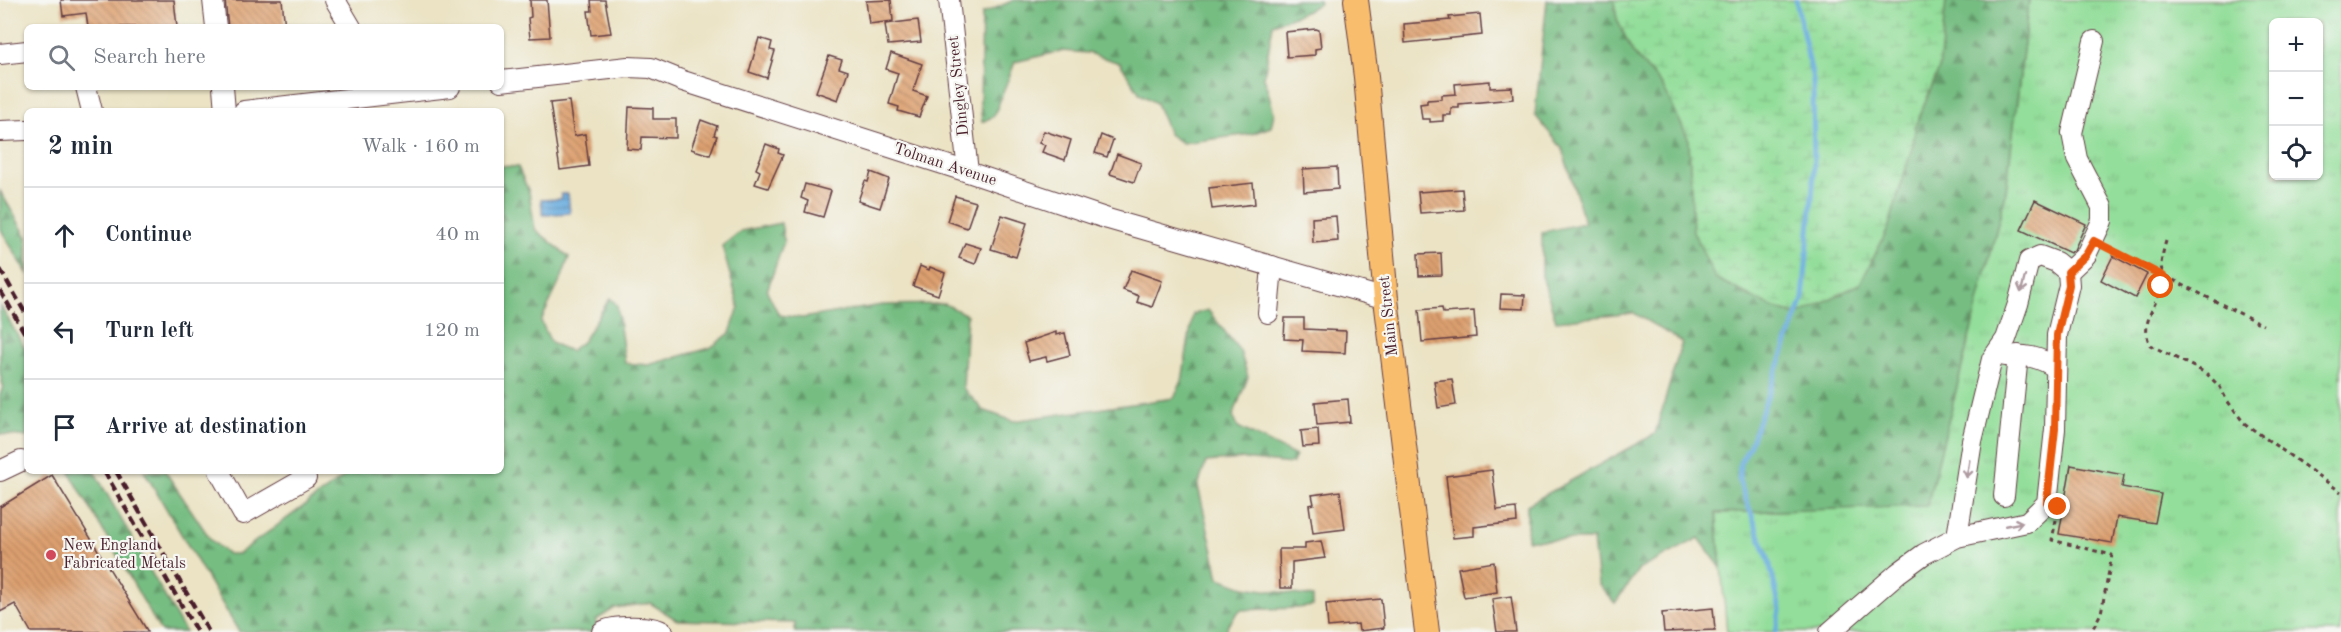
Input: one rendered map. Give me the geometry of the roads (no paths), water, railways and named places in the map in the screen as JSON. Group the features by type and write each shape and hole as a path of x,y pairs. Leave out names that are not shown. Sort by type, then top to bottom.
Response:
{"main road":[{"name":"Main Street","path":"1356,0 1366,76 1386,299 1427,632"}],"street":[{"path":"213,0 216,24"},
{"path":"335,0 349,24"},
{"name":"Dingley Street","path":"949,0 968,172"},
{"path":"2068,272 2086,255 2102,221 2102,207 2080,168 2072,144 2072,134 2094,40"},
{"path":"0,54 24,51"},
{"name":"Tolman Avenue","path":"504,81 610,68 651,68 683,81 1108,219 1386,299"},
{"path":"87,90 91,108"},
{"path":"223,90 225,108"},
{"path":"265,108 390,90"},
{"path":"0,131 24,130"},
{"path":"1830,632 1898,573 1924,554 1957,537 2027,522 2039,513 2047,502 2054,453 2057,335 2069,285 2068,272 2056,261 2040,256 2029,261 2006,339 1992,359 1972,441 1957,537"},
{"path":"1268,313 1272,266"},
{"path":"1992,359 2018,355 2035,357 2056,368"},
{"path":"2004,496 2018,355"},
{"path":"0,471 21,460"},
{"path":"221,474 243,514 306,478 304,474"},
{"path":"602,632 614,628 652,627 663,632"}],"water":[{"path":"561,194 568,194 570,213 543,215 541,200 561,199"}],"waterway":[{"path":"1776,632 1780,610 1769,561 1739,481 1740,463 1749,447 1803,299 1814,174 1813,80 1796,0"}],"railway":[{"path":"0,269 24,311"},
{"path":"0,290 24,332"},
{"path":"106,474 197,632"},
{"path":"118,474 209,632"}],"place":[{"name":"New England Fabricated Metals","path":"51,555"}]}
